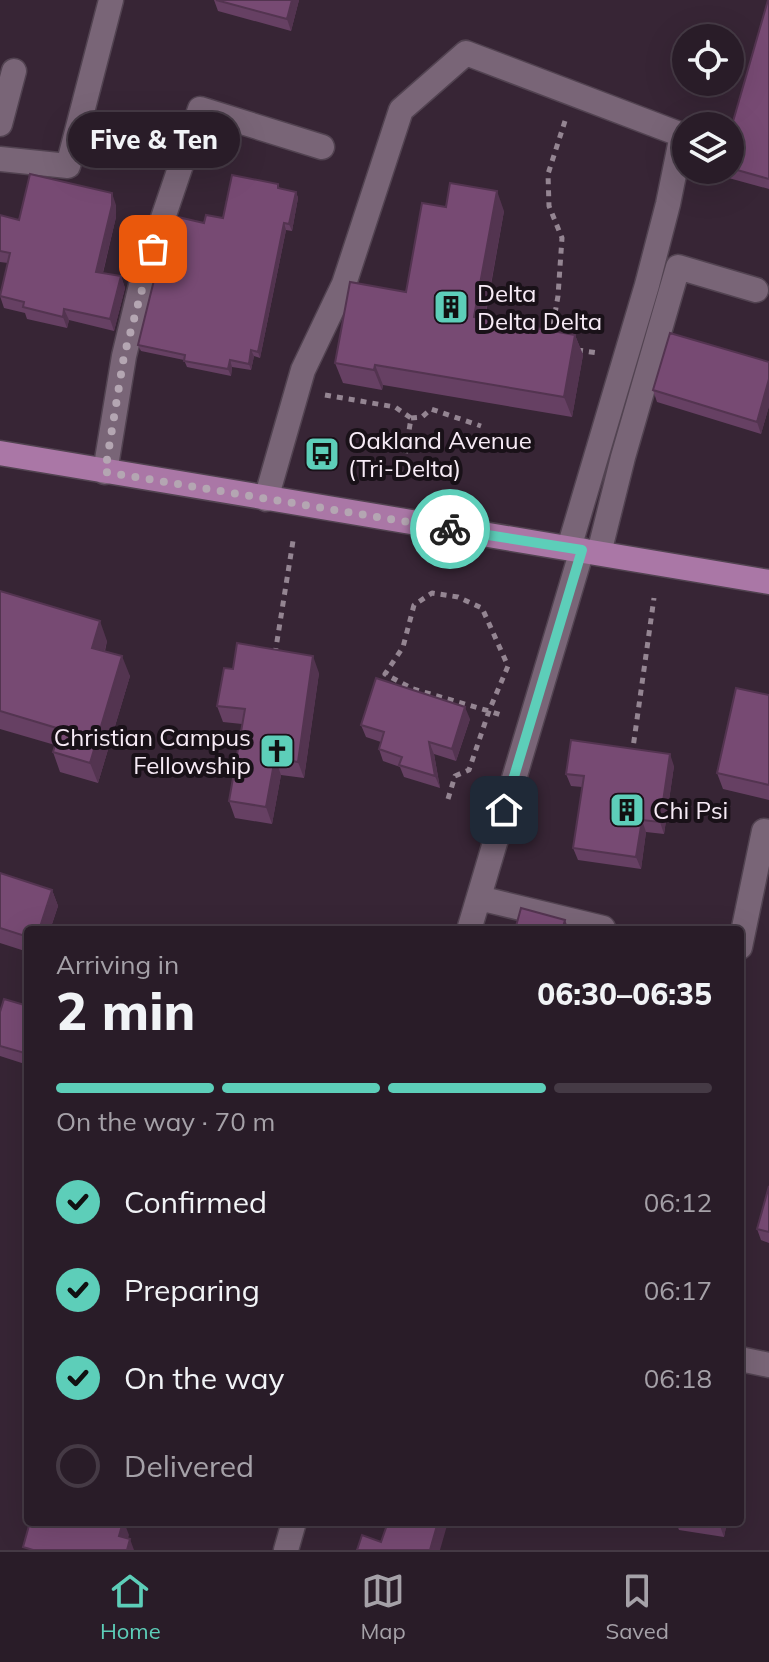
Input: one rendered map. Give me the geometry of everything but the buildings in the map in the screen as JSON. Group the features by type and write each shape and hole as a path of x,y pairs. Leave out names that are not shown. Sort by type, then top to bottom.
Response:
{"main road":[{"path":"0,453 769,582"}],"street":[{"path":"0,159 68,166 111,0"},
{"path":"266,499 303,370 344,284 401,110 466,53 682,135 583,551 529,722 470,926"},
{"path":"0,123 14,71"},
{"path":"105,472 124,356 143,277 200,109 322,147"},
{"path":"583,551 623,457 678,267 756,290"},
{"path":"744,928 764,831 769,832"},
{"path":"479,898 595,926"},
{"path":"744,1360 769,1365"},
{"path":"286,1550 293,1526"}],"path":[{"path":"550,344 558,296 562,238 549,206 548,174 575,94"},
{"path":"566,348 576,349"},
{"path":"297,390 395,407 411,418 422,417 431,409 481,426"},
{"path":"402,476 411,418"},
{"path":"273,664 293,541"},
{"path":"448,799 455,776 469,770 489,711 508,666 482,608 458,597 432,593 414,605 403,647 385,674 413,689 489,711 529,722"},
{"path":"631,760 654,598"}],"way so far":[{"path":"153,249 124,356 105,472 450,529"}],"place":[{"name":"Five & Ten","path":"153,249"},
{"name":"Delta Delta Delta","path":"451,307"},
{"name":"Oakland Avenue (Tri-Delta)","path":"322,454"},
{"name":"Christian Campus Fellowship","path":"277,751"},
{"name":"Chi Psi","path":"627,810"}],"route":[{"path":"450,529 582,550 504,810"}]}
